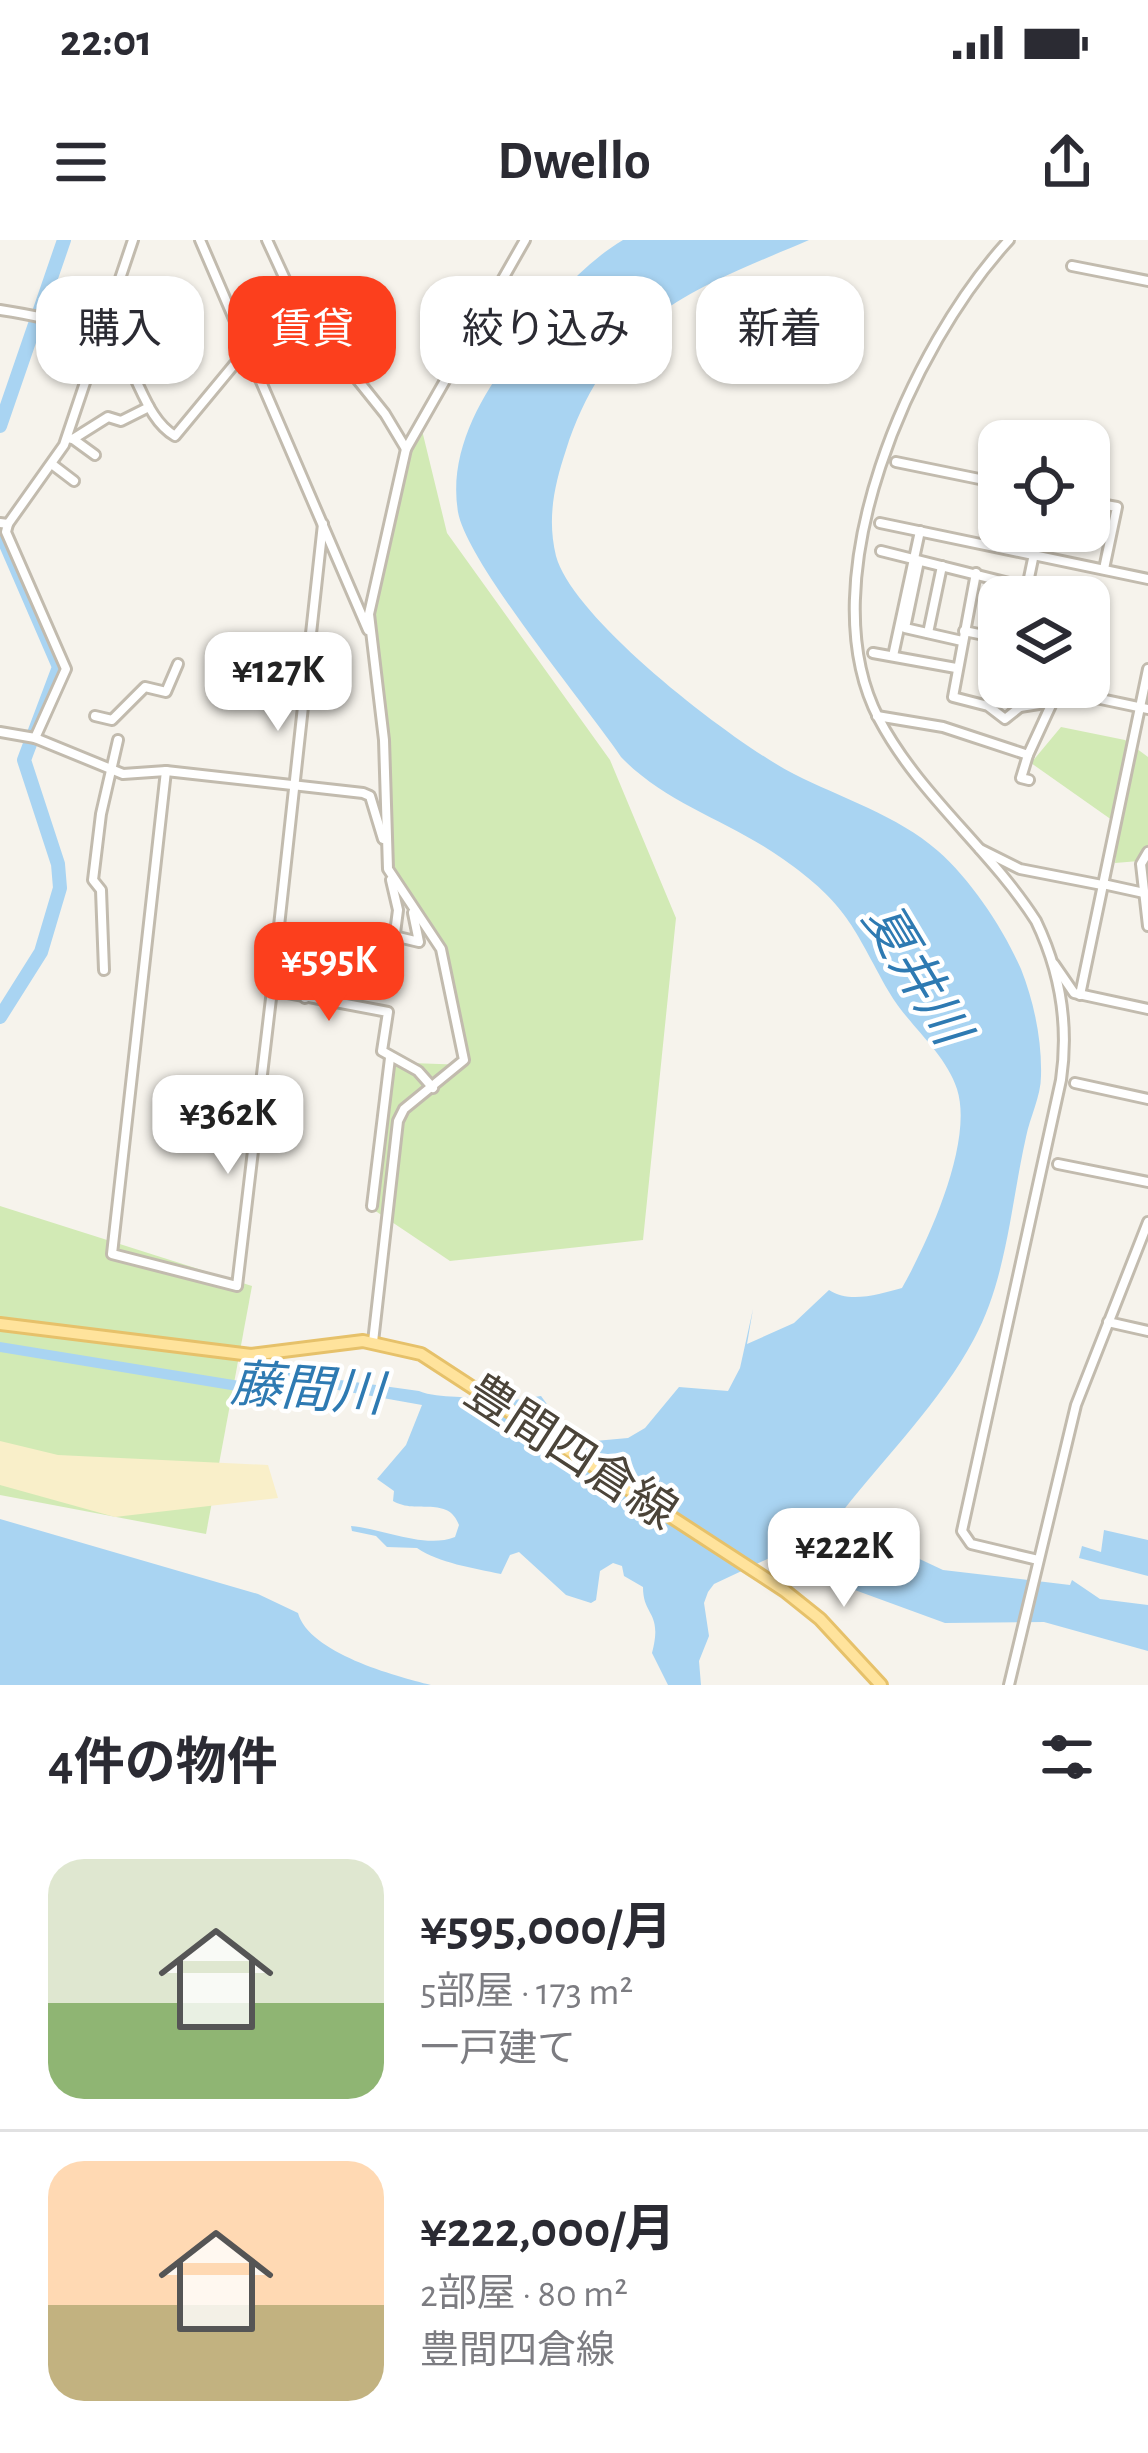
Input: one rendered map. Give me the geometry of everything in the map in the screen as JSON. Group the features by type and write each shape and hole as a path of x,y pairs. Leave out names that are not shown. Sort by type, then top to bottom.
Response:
{"main road":[{"name":"豊間四倉線","path":"0,1324 251,1355 373,1342 421,1354 770,1581 820,1619 881,1685"}],"street":[{"path":"120,276 133,240"},
{"path":"200,240 228,306"},
{"path":"267,240 285,276"},
{"path":"387,980 398,910 386,844 384,740 369,633 371,600 406,449 525,240"},
{"path":"1009,240 936,335 902,408 872,494 863,542 856,643 877,716 919,780 1018,892 1070,991 1148,1009"},
{"path":"1072,266 1148,281"},
{"path":"0,310 36,316"},
{"path":"138,384 149,406 175,436 228,373"},
{"path":"30,737 66,669 4,524 70,438 85,384"},
{"path":"262,384 369,633"},
{"path":"360,384 406,449"},
{"path":"70,438 107,417 121,421 149,406"},
{"path":"70,438 95,455"},
{"path":"896,462 978,479"},
{"path":"53,465 74,481"},
{"path":"1110,506 1117,508 1110,541"},
{"path":"880,523 1148,579"},
{"path":"166,771 112,1255 237,1286 323,524"},
{"path":"920,531 905,628 978,637"},
{"path":"881,551 990,576"},
{"path":"1104,569 1108,552"},
{"path":"1030,576 1034,554"},
{"path":"893,656 916,560"},
{"path":"928,634 942,566"},
{"path":"976,573 952,697 978,704"},
{"path":"874,653 956,668"},
{"path":"95,716 116,722 122,706 136,702 143,688 166,692 178,664"},
{"path":"1080,995 1144,708 1148,669"},
{"path":"1110,701 1144,708"},
{"path":"991,708 1005,719 1019,708"},
{"path":"1029,780 1021,778 1043,708"},
{"path":"877,716 943,727 1028,754"},
{"path":"0,732 30,737 109,771 166,771 368,794 386,844"},
{"path":"104,970 101,890 93,880 118,740"},
{"path":"979,849 1020,869 1144,893"},
{"path":"1148,852 1141,864 1148,926"},
{"path":"373,1342 398,1121 404,1109 464,1060 441,950 391,880"},
{"path":"363,961 360,943 392,936 419,942 413,912"},
{"path":"1037,1566 971,1544 962,1531 1061,1080 1066,1034 1052,962"},
{"path":"273,969 308,971 305,998"},
{"path":"335,1002 341,989 356,981"},
{"path":"272,990 388,1012 382,1052 418,1071 433,1088"},
{"path":"372,1206 390,1058"},
{"path":"1075,1083 1148,1097"},
{"path":"1058,1164 1148,1182"},
{"path":"1010,1685 1076,1405 1148,1222"},
{"path":"1108,1322 1148,1330"}],"green space":[{"path":"420,422 447,533 610,760 676,918 643,1240 450,1261 374,1210 393,1056 411,1063 467,1065 441,950 390,883 383,741 364,616 397,470"},
{"path":"1061,727 1125,740 1148,757 1148,872 1139,861 1115,863 1119,825 1031,763"},
{"path":"0,1206 252,1286 206,1534 0,1495"}],"sand":[{"path":"0,1441 58,1455 268,1465 278,1498 115,1517 0,1485"}],"water":[{"path":"623,240 809,240 725,276 696,276 696,291 672,306 672,276 579,276"},
{"name":"夏井川","path":"596,384 566,450 555,490 553,542 569,583 623,645 734,736 794,774 905,827 938,851 974,890 1005,937 1030,995 1041,1062 1039,1091 994,1291 974,1339 946,1384 842,1512 847,1525 943,1570 1070,1585 1072,1580 1100,1599 1148,1605 1148,1651 1044,1622 945,1623 822,1578 792,1556 776,1555 714,1584 704,1603 709,1636 699,1661 701,1685 668,1685 652,1653 655,1629 643,1587 624,1576 622,1566 613,1563 600,1571 596,1600 591,1603 566,1595 519,1552 510,1555 501,1574 446,1561 417,1548 387,1547 376,1536 352,1531 351,1526 431,1541 455,1537 459,1525 454,1516 440,1508 393,1501 394,1491 377,1479 406,1445 422,1405 304,1384 243,1392 0,1352 0,1342 240,1381 283,1372 488,1404 541,1396 571,1437 584,1442 628,1438 645,1428 679,1387 728,1391 740,1368 753,1309 747,1344 794,1323 829,1290 855,1297 902,1288 924,1245 946,1191 959,1136 961,1111 951,1076 897,1004 846,918 822,890 763,846 658,787 621,757 504,598 466,535 456,490 463,447 490,387"},
{"path":"0,1519 258,1594 298,1613 305,1627 335,1651 431,1685 0,1685"},
{"path":"1104,1530 1148,1540 1148,1576 1079,1558 1082,1546 1101,1552"}],"waterway":[{"path":"0,426 64,240"},
{"path":"0,531 59,667 24,760 58,864 60,888 41,952 0,1017"}],"water label":[{"name":"藤間川","path":"307,1388"}]}
